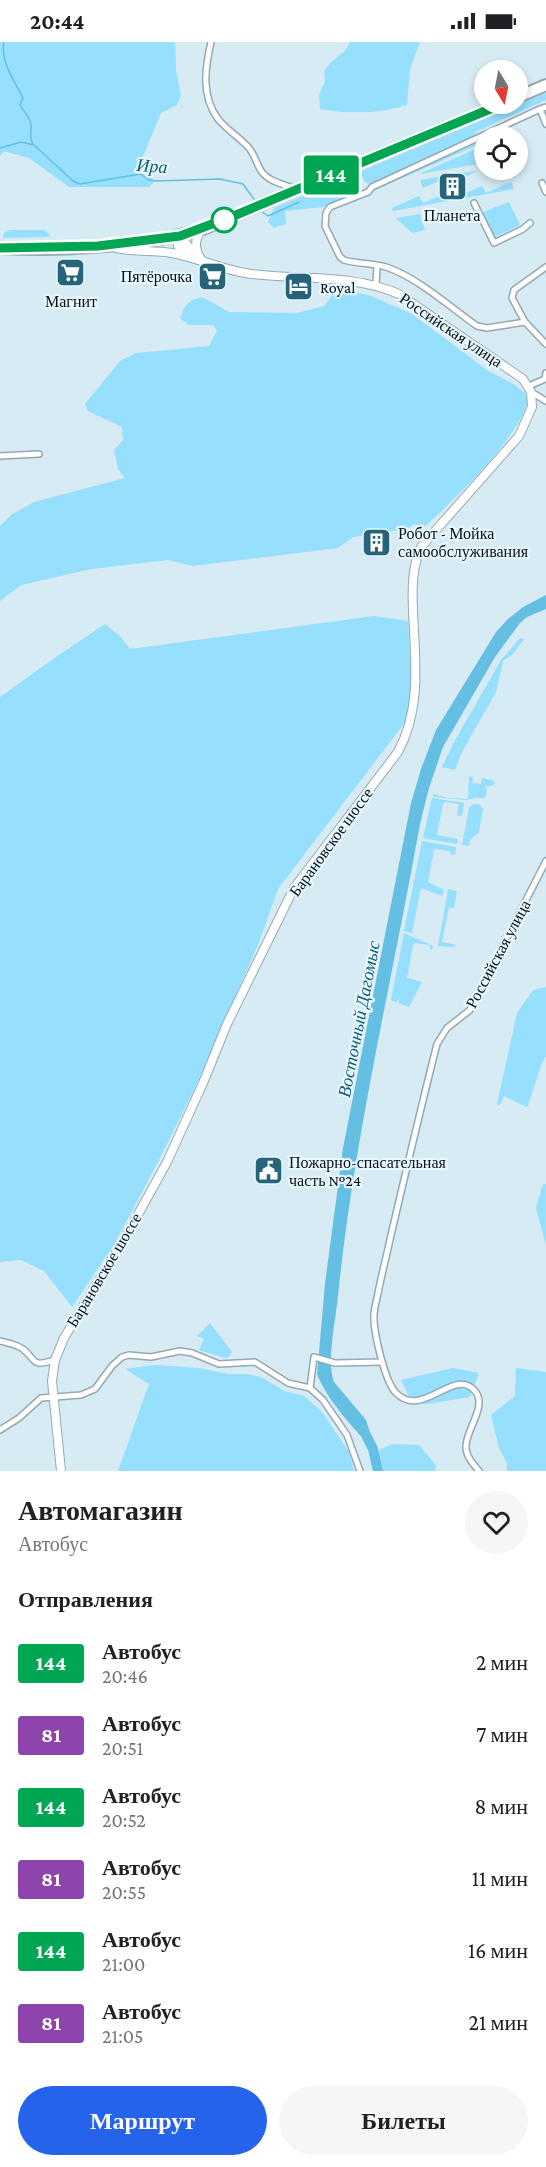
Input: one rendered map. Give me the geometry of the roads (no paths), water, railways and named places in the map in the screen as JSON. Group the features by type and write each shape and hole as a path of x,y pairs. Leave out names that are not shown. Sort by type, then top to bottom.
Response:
{"highway":[{"path":"528,93 546,85"},
{"path":"0,248 101,245 179,236 203,229 478,114"}],"main road":[{"path":"202,261 195,242 203,229"},
{"path":"179,236 202,261"},
{"name":"Российская улица","path":"101,245 171,253 250,274 376,284 413,303 523,379 530,389"},
{"name":"Барановское шоссе","path":"61,1471 52,1381 55,1360 69,1329 130,1229 167,1162 227,1024 294,888 406,739 416,685 412,585 418,554 424,541 519,436 532,407 530,389"}],"street":[{"path":"211,42 206,72 209,103 218,118 249,148 264,175 297,189"},
{"path":"525,322 487,328 477,326 414,281 386,267 350,262 340,257 325,226 326,213 330,207 369,192 372,187 546,107"},
{"path":"540,110 546,124"},
{"path":"542,183 546,192"},
{"path":"474,202 494,243 523,230 530,223"},
{"path":"376,284 377,266"},
{"path":"546,267 514,290 512,298 525,322 546,344"},
{"path":"530,389 545,376"},
{"name":"Российская улица","path":"530,389 546,401"},
{"path":"0,456 39,454"},
{"name":"Российская улица","path":"478,1471 465,1448 477,1412 479,1399 477,1393 469,1386 455,1386 425,1399 410,1401 398,1394 392,1387 382,1362 374,1314 437,1044 447,1028 470,1010 546,861"},
{"path":"0,1341 16,1345 35,1362 44,1363 55,1360"},
{"path":"0,1430 19,1418 36,1401 54,1396 81,1395 95,1389 112,1366 122,1357 129,1355 151,1357 180,1351 192,1353 219,1364 255,1362 288,1383 310,1388 323,1400 347,1435 357,1456 360,1471"},
{"path":"310,1388 314,1357 335,1363 382,1362"}],"waterway":[{"path":"4,42 4,57 23,98 20,105 30,121 30,137 33,144"},
{"name":"Ира","path":"0,148 21,142 34,145 73,181 80,184 141,174 149,180 156,181 220,179 243,184 256,202"},
{"name":"Ира","path":"261,211 268,216 299,202"},
{"name":"Восточный Дагомыс","path":"367,1437 373,1449 378,1471"}],"place":[{"name":"Планета","path":"452,187"},
{"name":"Магнит","path":"71,273"},
{"name":"Пятёрочка","path":"213,276"},
{"name":"Royal","path":"299,287"},
{"name":"Робот - Мойка самообслуживания","path":"377,542"},
{"name":"Пожарно-спасательная часть №24","path":"268,1171"}]}
